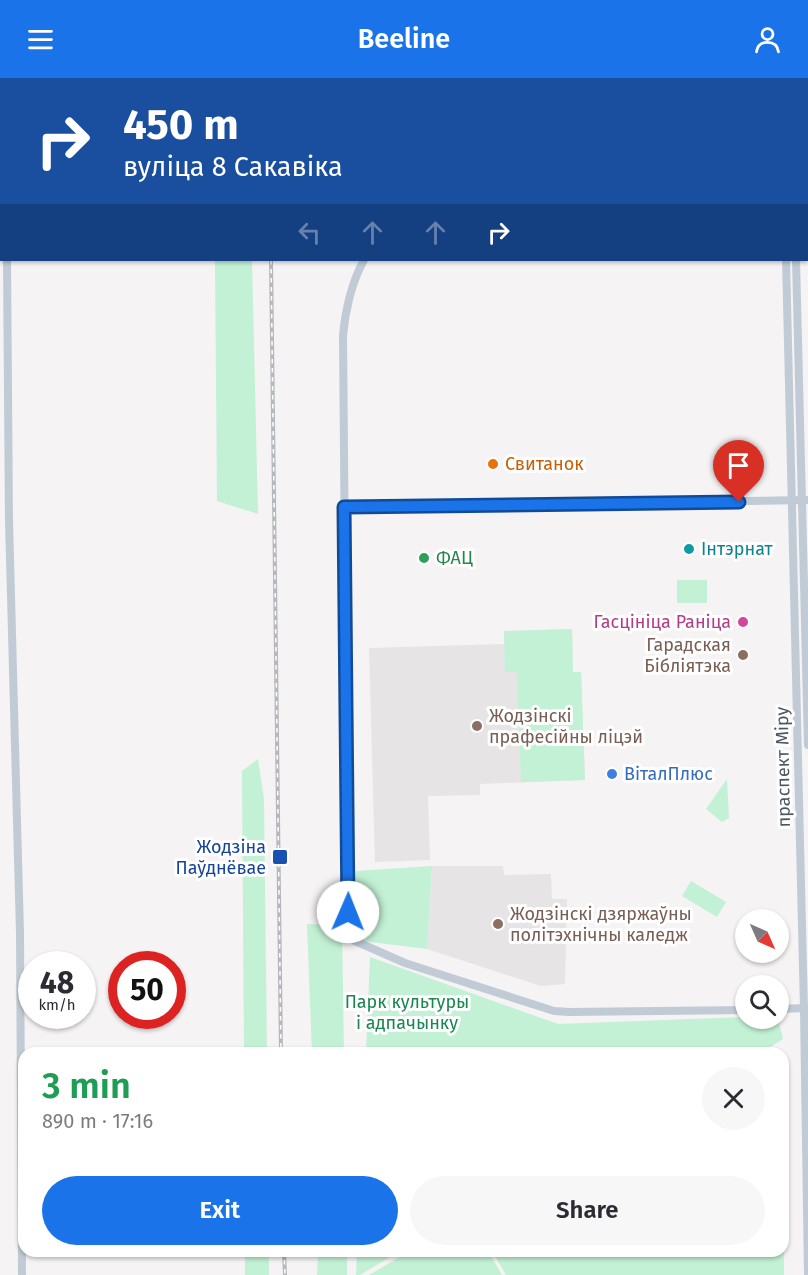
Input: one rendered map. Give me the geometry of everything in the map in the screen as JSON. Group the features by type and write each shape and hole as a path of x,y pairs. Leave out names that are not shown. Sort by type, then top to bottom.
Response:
{"main road":[{"path":"7,261 9,521 20,933 21,1047"},
{"path":"363,261 359,269 344,324 349,930 355,941 405,963 554,1011 735,1010"},
{"name":"праспект Міру","path":"786,261 796,653 804,806 808,1275"},
{"name":"праспект Міру","path":"796,261 805,500 808,745"},
{"path":"789,348 799,348"},
{"path":"344,507 805,500"},
{"path":"796,653 806,652"},
{"path":"789,1009 807,1009"},
{"path":"22,1257 22,1275"}],"shaded area":[{"name":"Жодзінскі прафесійны ліцэй","path":"572,629 573,672 581,672 585,780 480,784 480,795 428,796 430,860 375,862 369,648 504,644 504,631"},
{"name":"Жодзінскі дзяржаўны політэхнічны каледж","path":"432,866 503,866 504,875 551,874 552,899 567,899 565,984 541,986 427,949"}],"green space":[{"path":"215,261 252,261 258,514 217,501"},
{"path":"677,580 707,580 707,603 677,603"},
{"path":"572,629 573,672 581,672 585,780 521,782 517,672 505,672 504,631"},
{"path":"258,759 264,799 267,1047 244,1047 242,771"},
{"path":"727,779 729,818 722,822 706,809"},
{"path":"432,866 427,949 362,941 351,927 351,875 356,871"},
{"path":"691,881 726,902 717,917 682,896"},
{"path":"307,924 342,925 344,1047 312,1047"},
{"name":"Парк культуры і адпачынку","path":"370,957 558,1024 735,1017 735,1029 780,1029 783,1039 771,1047 366,1047"},
{"path":"245,1257 269,1257 269,1275 245,1275"},
{"path":"318,1257 347,1257 347,1275 317,1275"},
{"path":"357,1257 390,1257 360,1275 356,1275"},
{"path":"400,1257 492,1257 502,1275 369,1275"},
{"path":"496,1257 784,1257 784,1275 506,1275"}],"railway":[{"path":"271,261 281,1047"},
{"path":"284,1257 285,1275"}],"place":[{"name":"Свитанок","path":"493,464"},
{"name":"Інтэрнат","path":"689,549"},
{"name":"ФАЦ","path":"424,558"},
{"name":"Гасцініца Раніца","path":"743,622"},
{"name":"Гарадская Бібліятэка","path":"743,655"},
{"name":"Жодзінскі прафесійны ліцэй","path":"477,726"},
{"name":"ВіталПлюс","path":"612,774"},
{"name":"Жодзіна Паўднёвае","path":"280,857"},
{"name":"Жодзінскі дзяржаўны політэхнічны каледж","path":"498,924"}],"route":[{"path":"348,912 344,507 739,502"}]}
